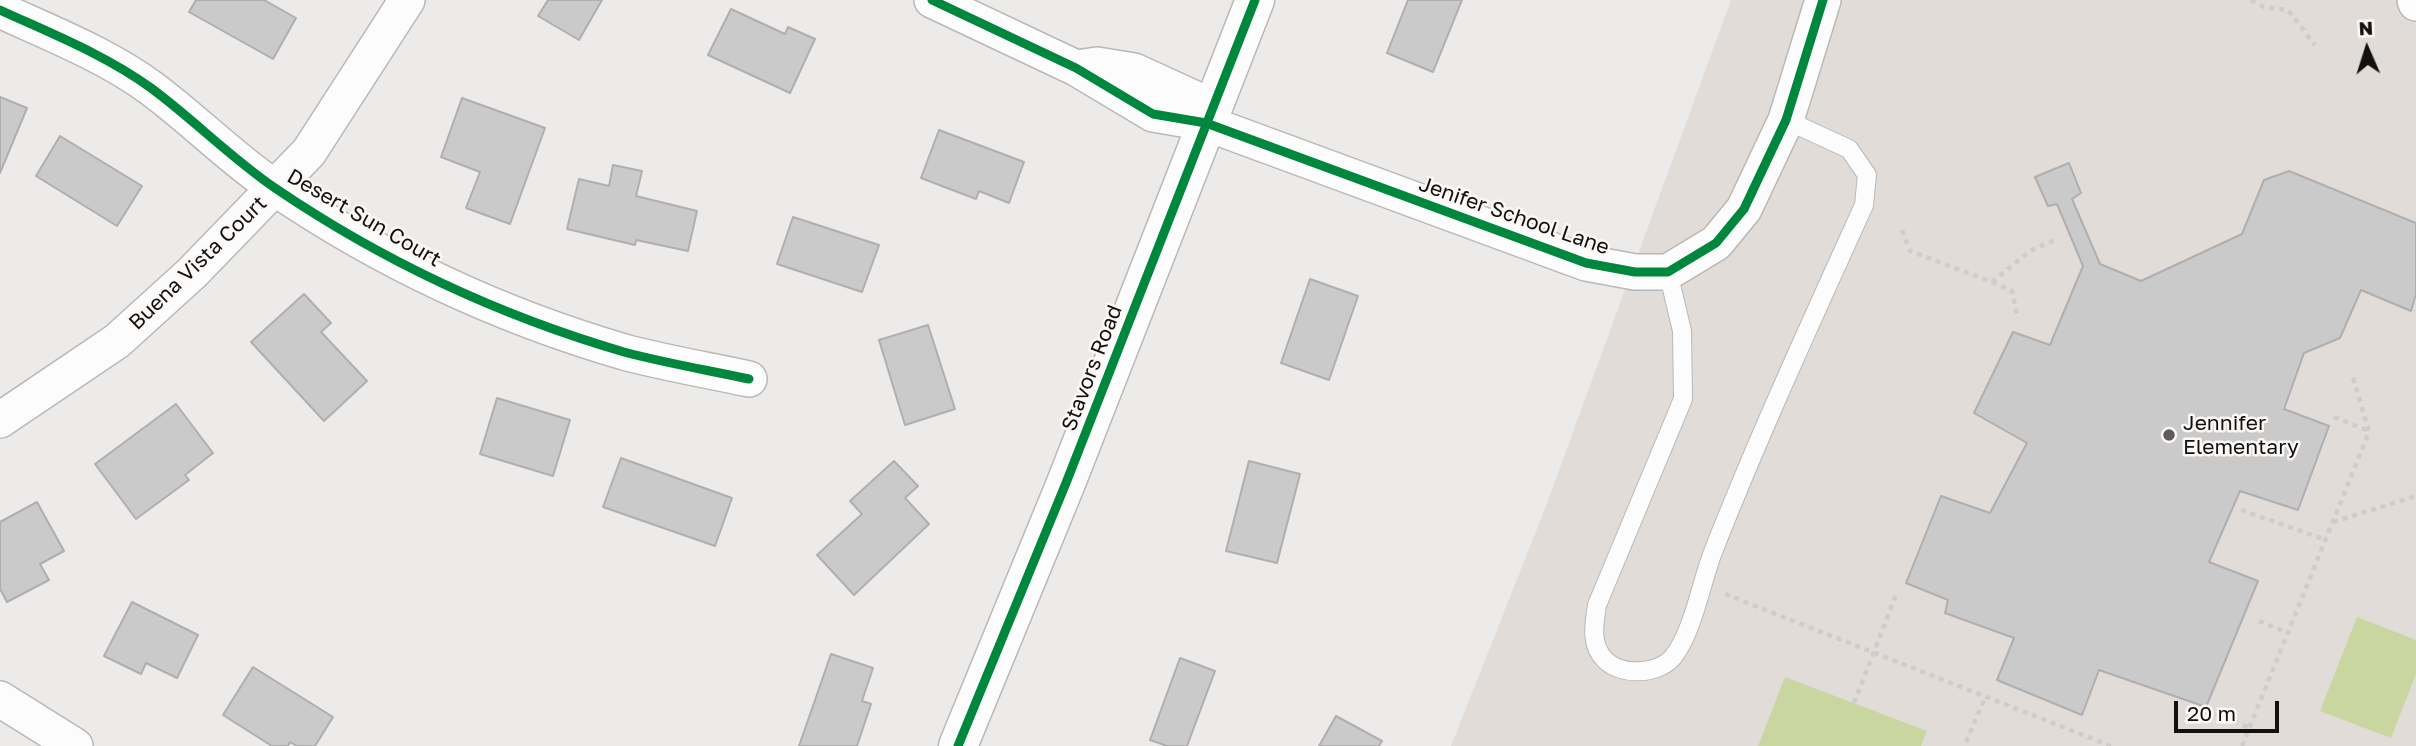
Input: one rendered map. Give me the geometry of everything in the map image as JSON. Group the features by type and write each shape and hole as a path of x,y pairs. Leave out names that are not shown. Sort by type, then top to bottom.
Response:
{"street":[{"name":"Buena Vista Court","path":"0,420 117,341 192,273 309,152 407,0"},
{"path":"932,0 1076,68 1097,65 1134,71 1193,98 1206,123"},
{"name":"Stavors Road","path":"958,746 1066,483 1255,0"},
{"path":"1668,272 1716,243 1744,209 1786,120 1823,0"},
{"name":"Desert Sun Court","path":"0,10 62,38 149,86 274,187 398,262 518,315 625,352 749,379"},
{"name":"Jenifer School Lane","path":"1206,123 1586,263 1635,272 1668,272"},
{"path":"0,699 75,746"}],"lane":[{"path":"1668,272 1682,331 1683,399 1597,605 1593,627 1596,650 1608,663 1625,672 1652,669 1672,659 1683,638 1733,504 1864,205 1867,175 1849,149 1786,120"}],"path":[{"path":"2251,0 2264,7 2288,10 2315,45"},
{"path":"1902,230 1910,251 2012,291 2017,315"},
{"path":"1992,282 2030,251 2055,240"},
{"path":"2242,746 2369,432 2351,374"},
{"path":"2334,417 2369,432"},
{"path":"2332,522 2416,496"},
{"path":"2241,510 2326,540"},
{"path":"1702,585 2111,746"},
{"path":"1854,703 1896,594"},
{"path":"2259,621 2288,633"},
{"path":"1966,742 1985,698"},
{"path":"2215,714 2250,727"}],"shaded area":[{"path":"1731,0 2416,0 2416,746 1451,746 1544,511"}],"green space":[{"path":"2357,617 2416,640 2416,674 2391,738 2320,711"},
{"path":"1785,677 1927,731 1921,746 1758,746"}],"building":[{"path":"196,0 264,0 296,18 273,59 189,12"},
{"path":"548,0 602,0 579,40 538,16"},
{"path":"1408,0 1462,0 1433,72 1387,53"},
{"path":"731,9 785,34 788,27 815,39 790,93 708,55"},
{"path":"0,97 27,108 0,173"},
{"path":"462,98 545,128 510,224 466,208 480,172 441,157"},
{"path":"939,130 1024,162 1009,203 979,191 976,199 921,178"},
{"path":"60,136 142,186 117,226 36,176"},
{"name":"Jennifer Elementary","path":"2069,163 2081,193 2072,199 2100,264 2141,281 2242,234 2264,180 2289,171 2416,223 2416,294 2411,311 2361,290 2340,338 2304,353 2284,409 2329,426 2298,510 2240,491 2209,562 2258,581 2206,707 2099,670 2082,715 1997,680 2014,638 1945,613 1948,600 1906,583 1941,496 1990,513 2027,443 1974,413 2013,332 2050,345 2083,266 2057,204 2048,206 2035,177"},
{"path":"613,165 642,171 636,196 697,211 688,251 636,240 635,245 567,229 579,179 609,186"},
{"path":"793,217 879,245 862,292 777,264"},
{"path":"1310,279 1358,296 1329,380 1281,363"},
{"path":"304,294 331,323 321,332 367,381 324,421 251,342"},
{"path":"928,325 955,409 905,425 879,340"},
{"path":"497,398 570,420 553,476 480,454"},
{"path":"176,404 213,453 185,475 189,480 136,519 95,464"},
{"path":"621,458 732,498 715,546 603,507"},
{"path":"894,461 918,486 905,498 929,524 854,595 817,555 862,514 850,501"},
{"path":"1249,461 1300,474 1277,563 1226,551"},
{"path":"37,502 64,551 40,564 49,580 7,602 0,589 0,522"},
{"path":"132,602 198,635 177,678 146,663 141,674 104,656"},
{"path":"831,654 873,668 862,701 871,704 857,746 799,746"},
{"path":"1180,658 1215,671 1187,746 1167,746 1150,740"},
{"path":"253,667 333,717 315,746 297,746 290,742 288,746 272,746 223,715"},
{"path":"1336,716 1382,741 1379,746 1319,746"}],"cycle path":[{"path":"932,0 1076,68 1153,114 1206,123 1586,263 1635,272 1668,272 1716,243 1744,209 1786,120 1823,0"},
{"path":"958,746 1066,483 1255,0"},
{"path":"0,10 77,45 134,76 275,188 357,239 443,284 578,338 624,352 749,379"}],"place":[{"name":"Jennifer Elementary","path":"2169,435"}]}
